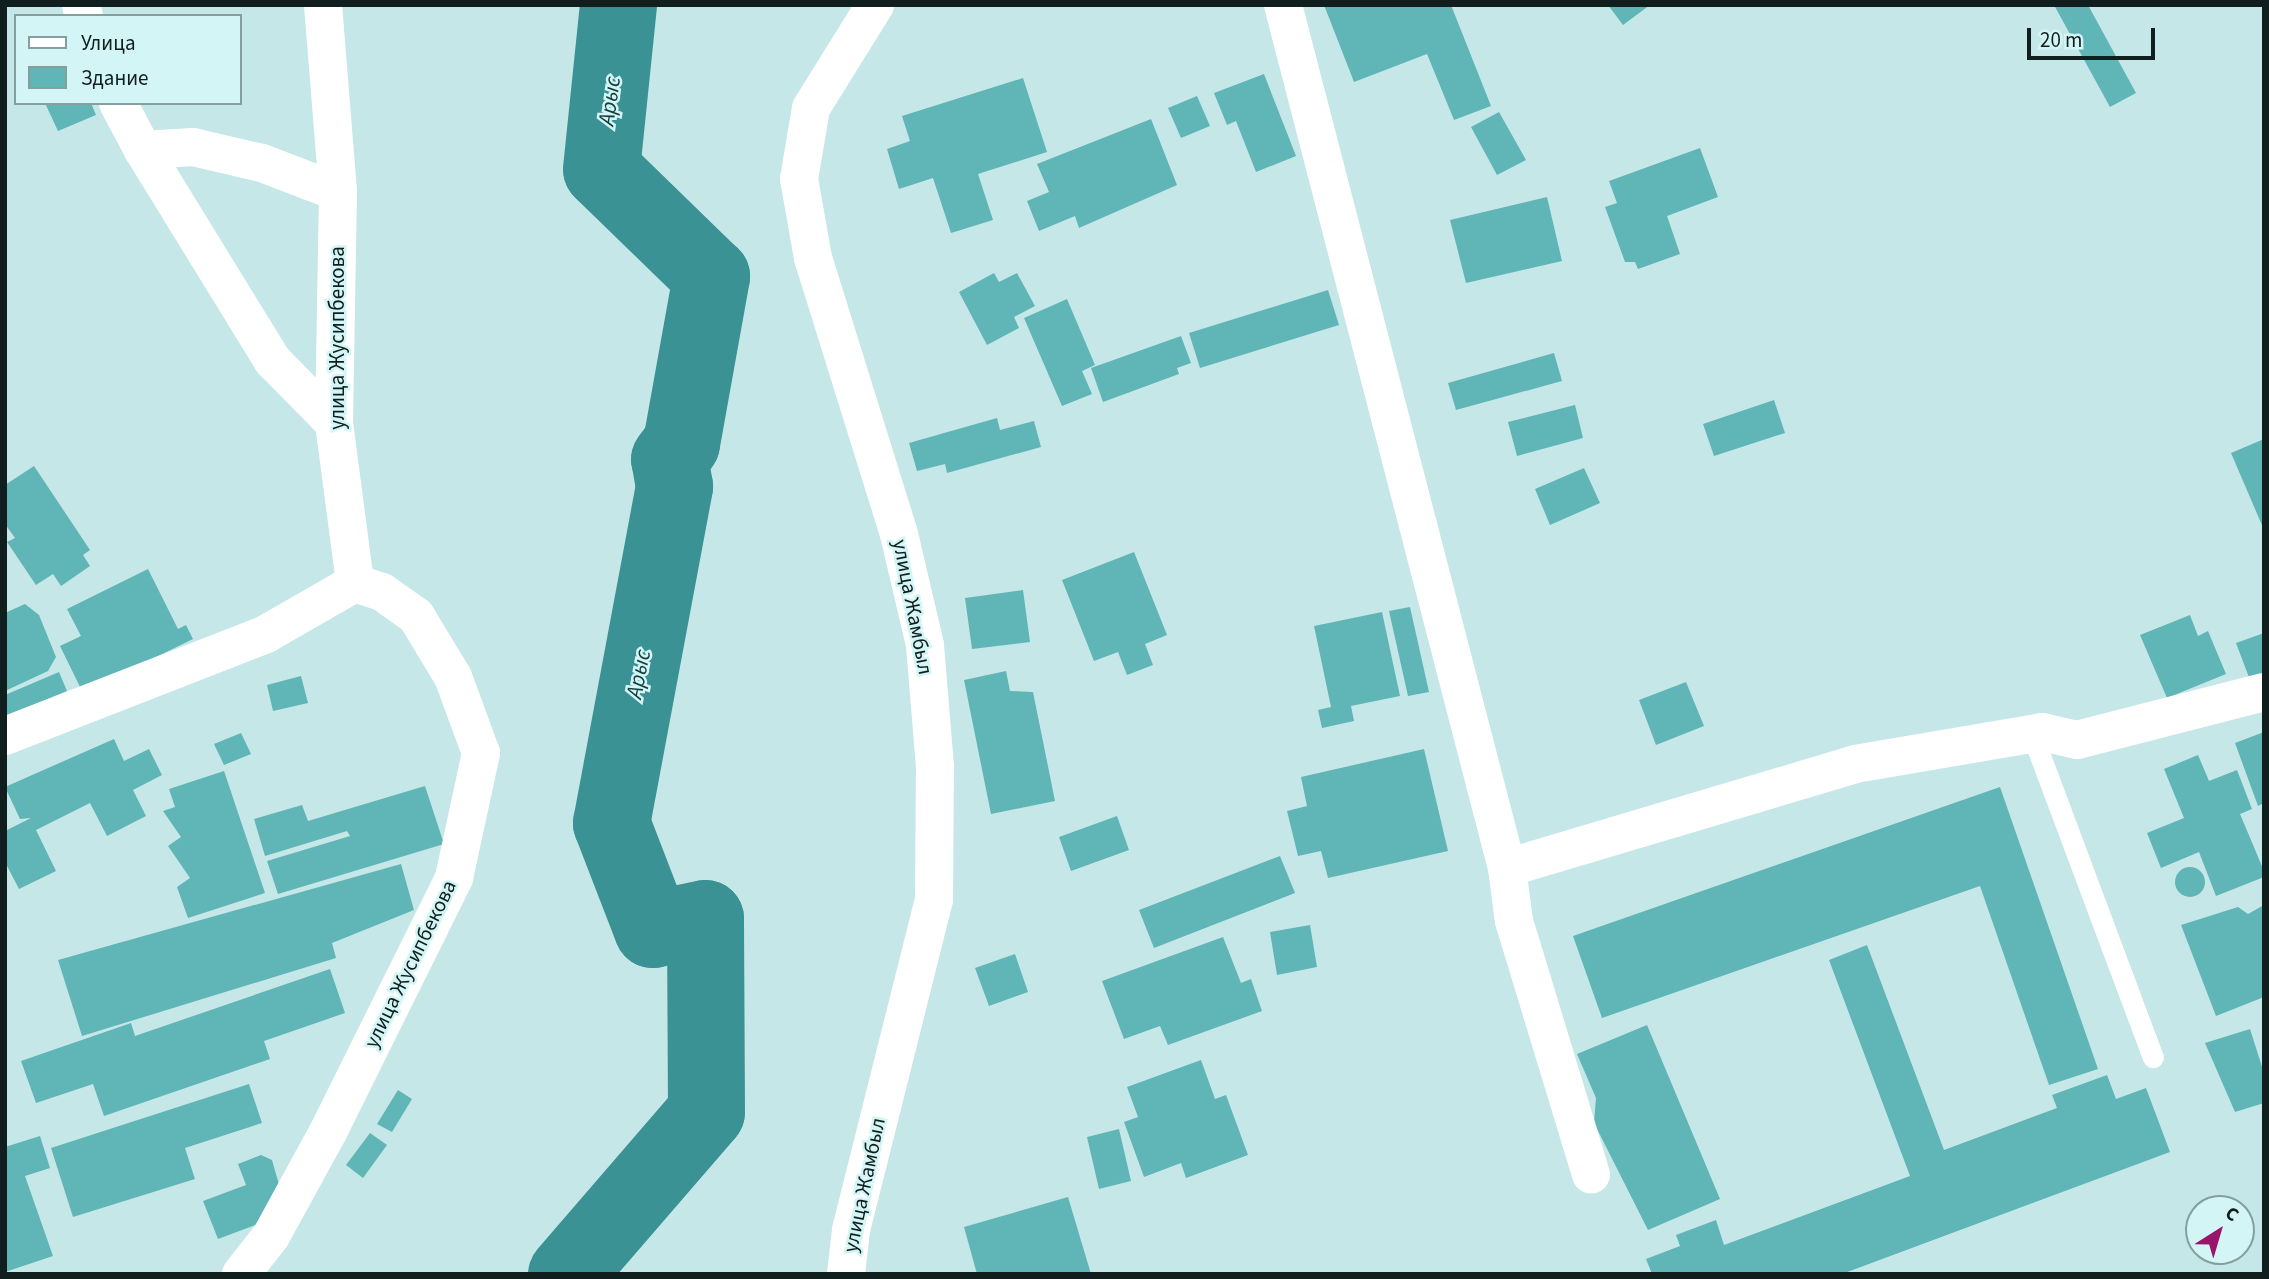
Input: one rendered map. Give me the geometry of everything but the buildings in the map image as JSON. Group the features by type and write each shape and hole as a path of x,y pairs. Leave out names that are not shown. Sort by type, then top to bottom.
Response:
{"street":[{"name":"улица Жусипбекова","path":"241,1274 271,1236 328,1132 454,878 481,753 453,677 416,616 382,592 355,583 334,422 338,192 323,5"},
{"name":"улица Жамбыл","path":"846,1274 851,1230 934,900 935,767 925,645 899,534 813,258 799,179 811,108 875,5"},
{"path":"1283,5 1507,867 1518,934 1591,1175"},
{"path":"118,105 273,360 334,422"},
{"path":"144,150 193,147 338,192"},
{"path":"5,736 266,634 355,583"},
{"path":"1507,867 1855,764 2032,734 2077,740 2264,692"}],"lane":[{"path":"2032,734 2153,1057"}],"waterway":[{"name":"Арыс","path":"566,1274 706,1112 705,918 652,929 611,823 674,486 669,459 681,443 711,276 601,169 618,5"}]}
